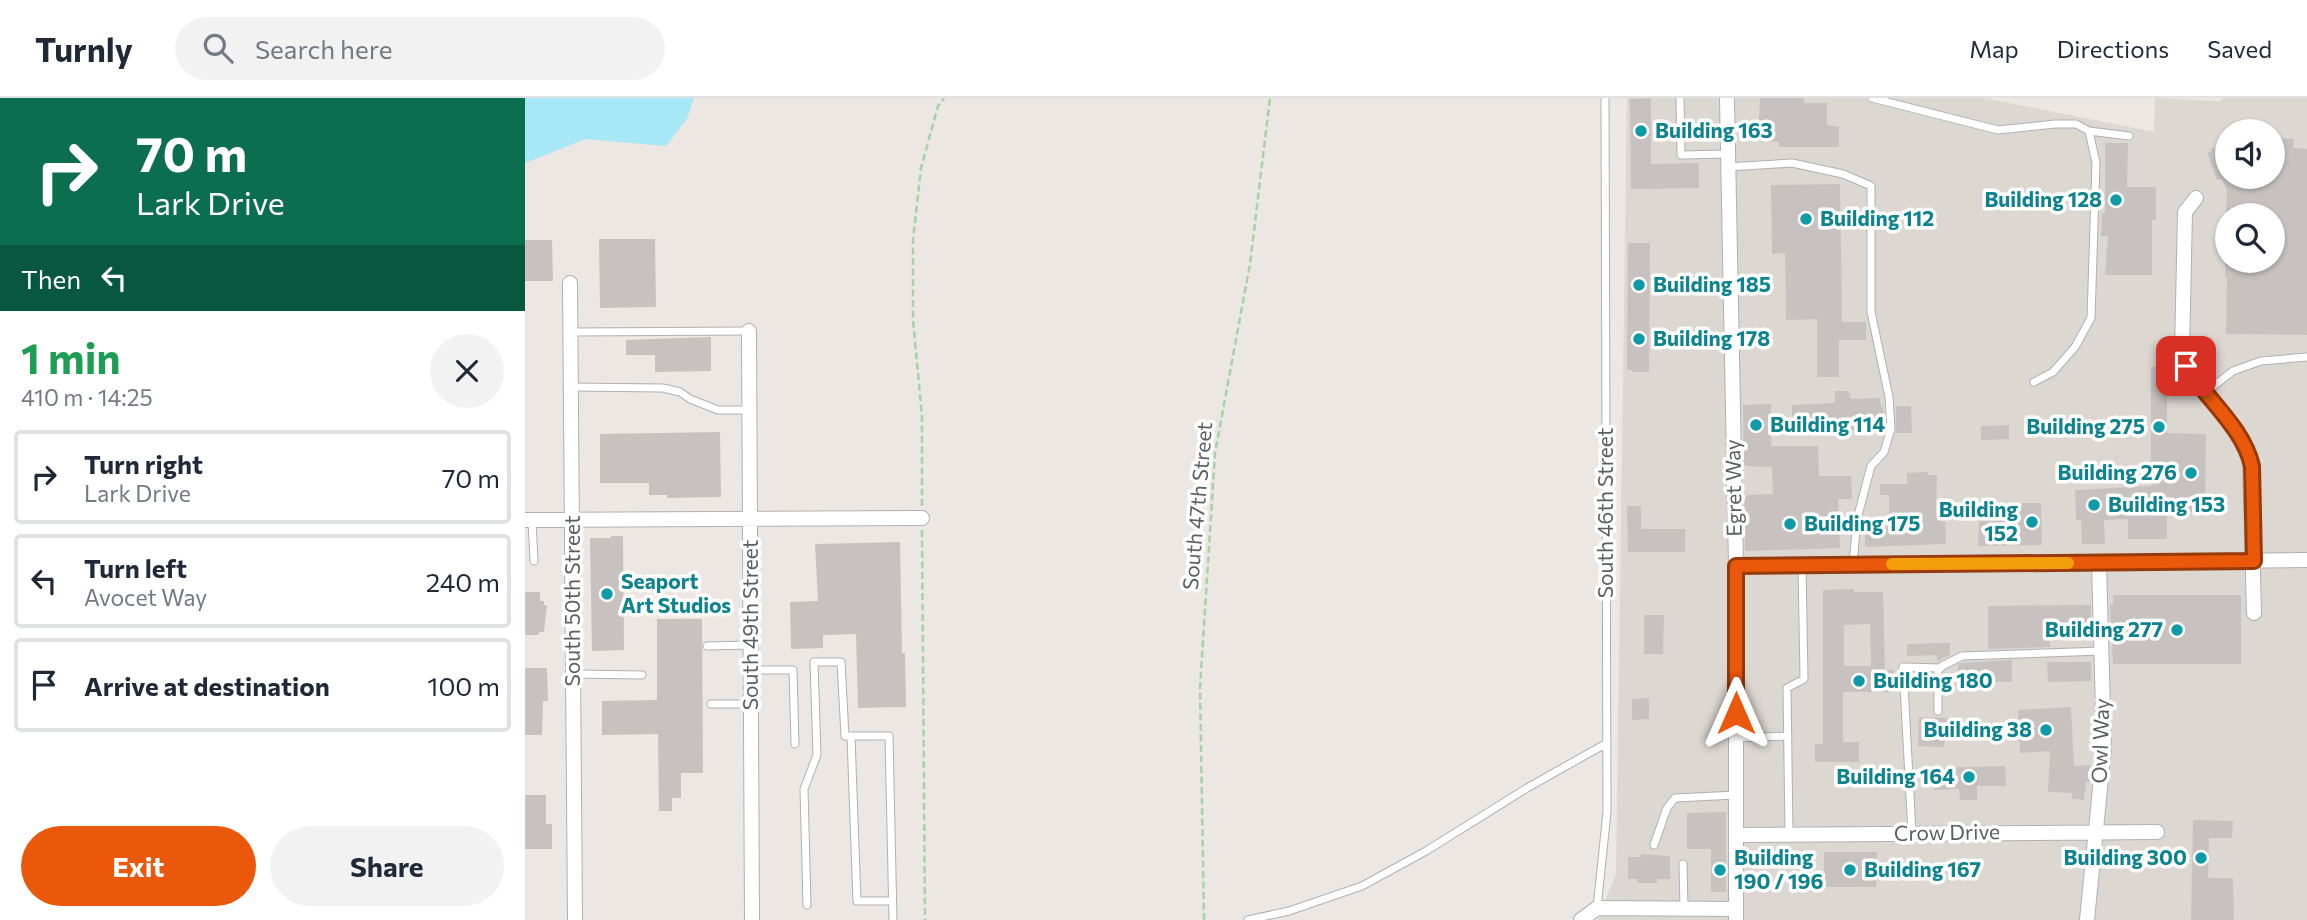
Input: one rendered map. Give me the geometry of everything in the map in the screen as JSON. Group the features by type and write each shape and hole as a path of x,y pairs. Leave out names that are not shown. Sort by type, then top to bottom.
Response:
{"street":[{"name":"Egret Way","path":"1727,98 1736,566 1736,915"},
{"path":"2196,198 2185,212 2182,352 2190,373 2207,391 2251,458 2254,614"},
{"name":"South 50th Street","path":"570,283 575,920"},
{"name":"South 49th Street","path":"749,331 753,920"},
{"path":"529,520 922,518"},
{"path":"1736,566 2307,560"},
{"name":"Owl Way","path":"2087,920 2104,748 2099,562"},
{"name":"Crow Drive","path":"1736,835 2157,832"},
{"path":"1581,920 1597,908 1684,909 1736,915"}],"lane":[{"name":"South 46th Street","path":"1597,908 1607,812 1605,98"},
{"path":"1680,98 1681,155 1792,163 1843,174 1871,186 1871,312 1889,397 1891,429 1884,452 1871,466 1857,519 1853,565"},
{"path":"1872,98 1998,131 2076,124 2089,131 2129,136"},
{"path":"2034,382 2053,372 2068,355 2091,317 2096,163 2089,131"},
{"path":"571,332 749,331"},
{"path":"2207,391 2233,371 2261,361 2307,357"},
{"path":"571,387 663,387 718,410 750,410"},
{"path":"529,520 534,561"},
{"path":"1790,834 1787,688 1804,679 1802,565"},
{"path":"707,646 751,645"},
{"path":"1912,833 1903,667 1940,668 1962,656 2101,651"},
{"path":"807,905 804,789 817,755 814,662 841,662 845,737 889,736 893,920"},
{"path":"1938,711 1937,678 1940,668"},
{"path":"751,670 793,670 795,744"},
{"path":"573,674 642,675"},
{"path":"711,704 751,704"},
{"path":"1736,738 1788,736"},
{"path":"851,737 857,901 892,901"},
{"path":"1248,920 1289,911 1362,886 1607,744"},
{"path":"1654,845 1667,808 1675,798 1736,795"},
{"path":"1683,864 1684,909"}],"path":[{"name":"South 47th Street","path":"1204,920 1199,688 1215,453 1250,264 1270,98"}],"shaded area":[{"path":"1627,98 1984,98 2154,132 2155,98 2221,101 2222,98 2307,98 2307,920 1598,920 1616,873"}],"water":[{"path":"525,98 694,98 687,119 666,146 585,139 525,163"}],"building":[{"name":"Building 163","path":"1651,98 1651,164 1699,163 1699,188 1631,189 1630,99"},
{"path":"1760,98 1804,98 1804,103 1827,103 1827,125 1839,127 1839,147 1779,147 1779,142 1758,141"},
{"path":"2285,139 2294,139 2293,148 2307,149 2307,335 2226,334 2225,273 2285,273 2285,203 2226,203 2226,189 2285,189"},
{"name":"Building 128","path":"2105,143 2128,143 2127,187 2156,187 2156,220 2152,220 2152,275 2105,275 2108,236 2101,236 2102,213 2105,213"},
{"path":"2211,148 2215,148 2215,175 2207,153 2212,151"},
{"name":"Building 112","path":"1840,184 1842,322 1866,322 1866,340 1839,340 1839,377 1817,377 1817,319 1786,320 1785,253 1772,254 1771,185"},
{"path":"599,239 655,239 656,307 600,308"},
{"path":"525,240 552,240 553,281 525,281"},
{"path":"1628,243 1650,243 1649,372 1627,370"},
{"path":"711,337 711,371 655,372 655,355 626,355 626,340"},
{"path":"2151,367 2167,367 2167,433 2206,434 2205,512 2167,512 2167,539 2128,539 2128,519 2104,520 2105,544 2082,544 2081,520 2076,520 2075,490 2151,486"},
{"path":"1835,391 1849,391 1851,399 1880,398 1884,431 1836,430 1836,418 1792,419 1792,405 1835,403"},
{"name":"Building 175","path":"1771,404 1771,446 1818,446 1819,476 1851,476 1852,499 1838,499 1840,548 1745,551 1744,497 1773,494 1772,467 1744,466 1743,405"},
{"path":"1896,406 1911,406 1912,433 1896,433"},
{"path":"2009,425 2009,439 1981,440 1981,426"},
{"path":"720,432 721,497 667,498 667,495 649,495 649,483 600,483 600,434"},
{"path":"1928,472 1928,475 1937,475 1936,514 1945,514 1946,544 1865,547 1865,528 1889,527 1889,495 1880,495 1880,484 1907,484 1907,473"},
{"name":"Building 152","path":"2041,503 2042,545 1978,546 1980,506"},
{"path":"1627,506 1641,506 1641,529 1685,529 1685,552 1628,552"},
{"name":"Seaport Art Studios","path":"623,536 624,650 592,651 590,538"},
{"path":"900,542 906,707 858,708 856,634 823,635 823,648 791,649 790,602 818,601 815,544"},
{"name":"Building 180","path":"1823,590 1883,592 1885,670 1894,670 1894,692 1843,692 1843,742 1859,742 1859,762 1815,762 1815,744 1823,744","holes":["1870,624 1871,666 1844,666 1844,625"]},
{"path":"525,592 540,592 540,601 547,605 544,632 539,632 539,635 525,635"},
{"name":"Building 277","path":"2113,595 2241,595 2241,664 2113,664 2110,605 2113,605"},
{"path":"2091,605 2091,634 2049,634 2050,647 1988,649 1988,606"},
{"path":"1644,615 1664,615 1663,654 1644,654"},
{"path":"657,619 702,619 703,773 681,773 681,798 672,798 672,811 659,811 658,734 602,735 602,701 657,700"},
{"path":"1950,643 1950,655 1937,661 1937,655 1907,656 1907,644"},
{"path":"2012,660 2012,682 1958,682 1958,665 1961,663"},
{"path":"2047,662 2091,662 2091,681 2048,682"},
{"path":"525,668 547,668 548,701 543,701 542,735 525,735"},
{"path":"1649,698 1649,719 1632,720 1632,699"},
{"path":"2071,707 2074,766 2090,765 2091,782 2086,782 2084,800 2072,799 2072,793 2048,792 2050,751 2020,753 2018,710"},
{"path":"1919,717 1953,718 1953,739 1945,739 1944,747 1918,746"},
{"name":"Building 164","path":"2005,766 2006,786 1977,786 1977,800 1960,800 1959,789 1934,790 1933,768"},
{"path":"525,795 546,795 546,824 552,824 552,849 525,849"},
{"name":"Building 190 / 196","path":"1726,812 1726,892 1711,892 1711,849 1687,849 1687,813"},
{"name":"Building 300","path":"2193,820 2233,821 2232,838 2209,838 2208,878 2233,878 2234,920 2191,920"},
{"name":"Building 167","path":"1824,852 1877,852 1876,887 1824,887"},
{"path":"1641,854 1670,856 1670,879 1657,879 1657,883 1637,883 1637,879 1628,879 1628,857 1641,857"}],"slow traffic":[{"path":"1892,564 2068,563"}],"place":[{"name":"Building 163","path":"1641,131"},
{"name":"Building 128","path":"2116,200"},
{"name":"Building 112","path":"1806,219"},
{"name":"Building 185","path":"1639,285"},
{"name":"Building 178","path":"1639,339"},
{"name":"Building 114","path":"1756,425"},
{"name":"Building 275","path":"2159,427"},
{"name":"Building 276","path":"2191,473"},
{"name":"Building 153","path":"2094,505"},
{"name":"Building 152","path":"2032,522"},
{"name":"Building 175","path":"1790,524"},
{"name":"Seaport Art Studios","path":"607,594"},
{"name":"Building 277","path":"2177,630"},
{"name":"Building 180","path":"1859,681"},
{"name":"Building 38","path":"2046,730"},
{"name":"Building 164","path":"1969,777"},
{"name":"Building 300","path":"2201,858"},
{"name":"Building 190 / 196","path":"1720,870"},
{"name":"Building 167","path":"1850,870"}],"route":[{"path":"1736,713 1736,566 2254,561 2252,466 2248,452 2207,391 2186,366"}]}
